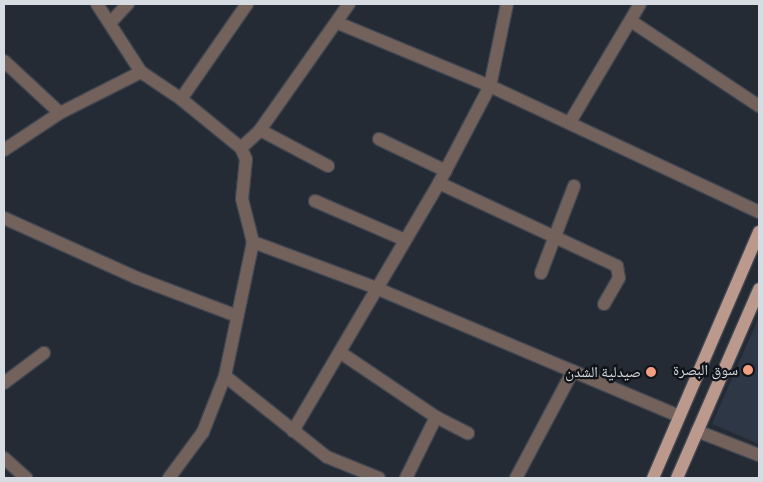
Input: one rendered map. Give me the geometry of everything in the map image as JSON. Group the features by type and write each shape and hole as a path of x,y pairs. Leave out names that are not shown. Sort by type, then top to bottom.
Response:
{"main road":[{"path":"653,478 759,232"},
{"path":"677,478 759,289"}],"street":[{"path":"97,4 111,22 141,72 181,99 241,148 246,159 242,199 253,242 225,376 203,432 169,478"},
{"path":"111,22 128,4"},
{"path":"181,99 247,4"},
{"path":"241,148 260,130 338,23 349,4"},
{"path":"293,431 341,353 376,288 446,171 490,86 507,4"},
{"path":"570,122 640,4"},
{"path":"631,22 759,106"},
{"path":"338,23 490,86 759,212"},
{"path":"4,61 60,113"},
{"path":"4,150 60,113 141,72"},
{"path":"260,130 328,166"},
{"path":"379,139 446,171"},
{"path":"439,183 617,266 618,278 604,304"},
{"path":"541,273 556,238 574,186"},
{"path":"315,201 405,240"},
{"path":"4,218 137,278 237,316"},
{"path":"253,242 376,288 679,416"},
{"path":"4,382 44,353"},
{"path":"341,353 436,417 468,433"},
{"path":"516,478 573,371"},
{"path":"225,376 327,458 379,478"},
{"path":"406,478 436,417"},
{"path":"697,431 759,454"},
{"path":"4,458 26,478"}],"shaded area":[{"name":"سوق البصرة","path":"759,317 759,444 712,424"}],"place":[{"name":"سوق البصرة","path":"748,370"},
{"name":"صيدلية الشدن","path":"651,372"}]}
